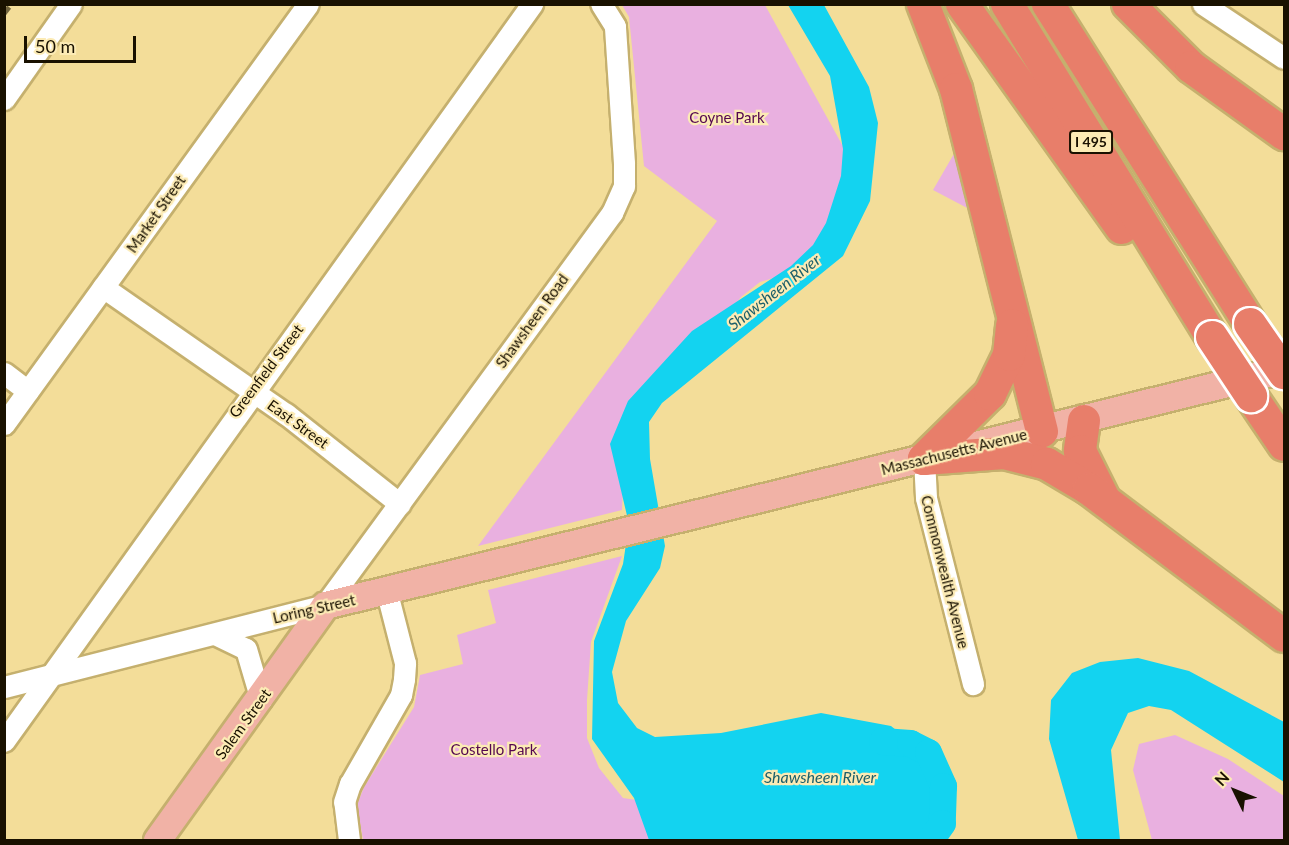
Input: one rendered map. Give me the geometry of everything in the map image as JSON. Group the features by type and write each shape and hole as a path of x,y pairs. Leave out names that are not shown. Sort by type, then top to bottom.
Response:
{"highway":[{"path":"923,4 956,89 1042,431"},
{"path":"962,4 1138,250 1175,279"},
{"name":"I 495","path":"1007,4 1175,279 1284,445"},
{"name":"I 495","path":"1048,4 1250,324 1284,371"},
{"path":"1072,4 1144,155"},
{"path":"1128,4 1191,67 1284,134"},
{"path":"924,459 990,394 1009,355 1013,312"},
{"path":"1084,421 1077,439 1080,451 1105,500"},
{"path":"924,459 1004,453 1028,458 1064,472 1105,500 1284,636"}],"main road":[{"name":"Massachusetts Avenue","path":"624,534 1284,371"},
{"name":"Loring Street","path":"325,605 387,593 624,534"},
{"name":"Salem Street","path":"157,840 261,700 325,605"}],"street":[{"path":"4,99 71,4"},
{"name":"Market Street","path":"4,424 308,4"},
{"name":"Greenfield Street","path":"4,741 252,391 532,4"},
{"name":"Shawsheen Road","path":"325,605 612,213 624,186 615,26 601,4"},
{"path":"1203,4 1284,58"},
{"name":"East Street","path":"103,287 252,391 400,504"},
{"path":"4,373 28,391"},
{"name":"Commonwealth Avenue","path":"924,459 926,498 973,684"},
{"path":"349,840 344,802 350,784 401,695 404,679 405,663 387,593"},
{"name":"Loring Street","path":"4,687 325,605"},
{"path":"215,634 246,649 261,700"}],"green space":[{"name":"Coyne Park","path":"622,5 765,5 845,150 836,234 783,275 760,282 741,297 625,448 622,510 478,546 717,221 644,166 629,17"},
{"path":"955,152 960,155 971,210 933,190"},
{"name":"Costello Park","path":"622,556 591,642 587,738 599,768 623,798 910,840 363,840 357,805 364,787 414,707 420,675 463,664 457,635 496,623 488,590"},
{"path":"1175,735 1228,759 1284,796 1284,840 1152,840 1133,770 1139,744"}],"water":[{"name":"Shawsheen River","path":"788,5 824,5 869,87 878,123 870,201 843,256 662,403 649,422 650,459 665,546 660,568 626,621 612,672 618,703 637,728 655,737 721,733 821,713 891,726 922,751 930,768 936,793 931,840 649,840 634,798 592,739 594,641 623,564 629,524 610,444 628,401 692,331 791,266 813,245 826,223 841,176 843,149 830,76"},
{"path":"1138,658 1189,671 1284,722 1284,782 1171,710 1149,706 1128,713 1111,750 1120,840 1078,840 1049,739 1051,700 1072,673 1100,662"}],"waterway":[{"name":"Shawsheen River","path":"882,741 910,743 928,752 943,786 942,823 930,840"}],"railway":[{"path":"4,13 11,4"}]}
